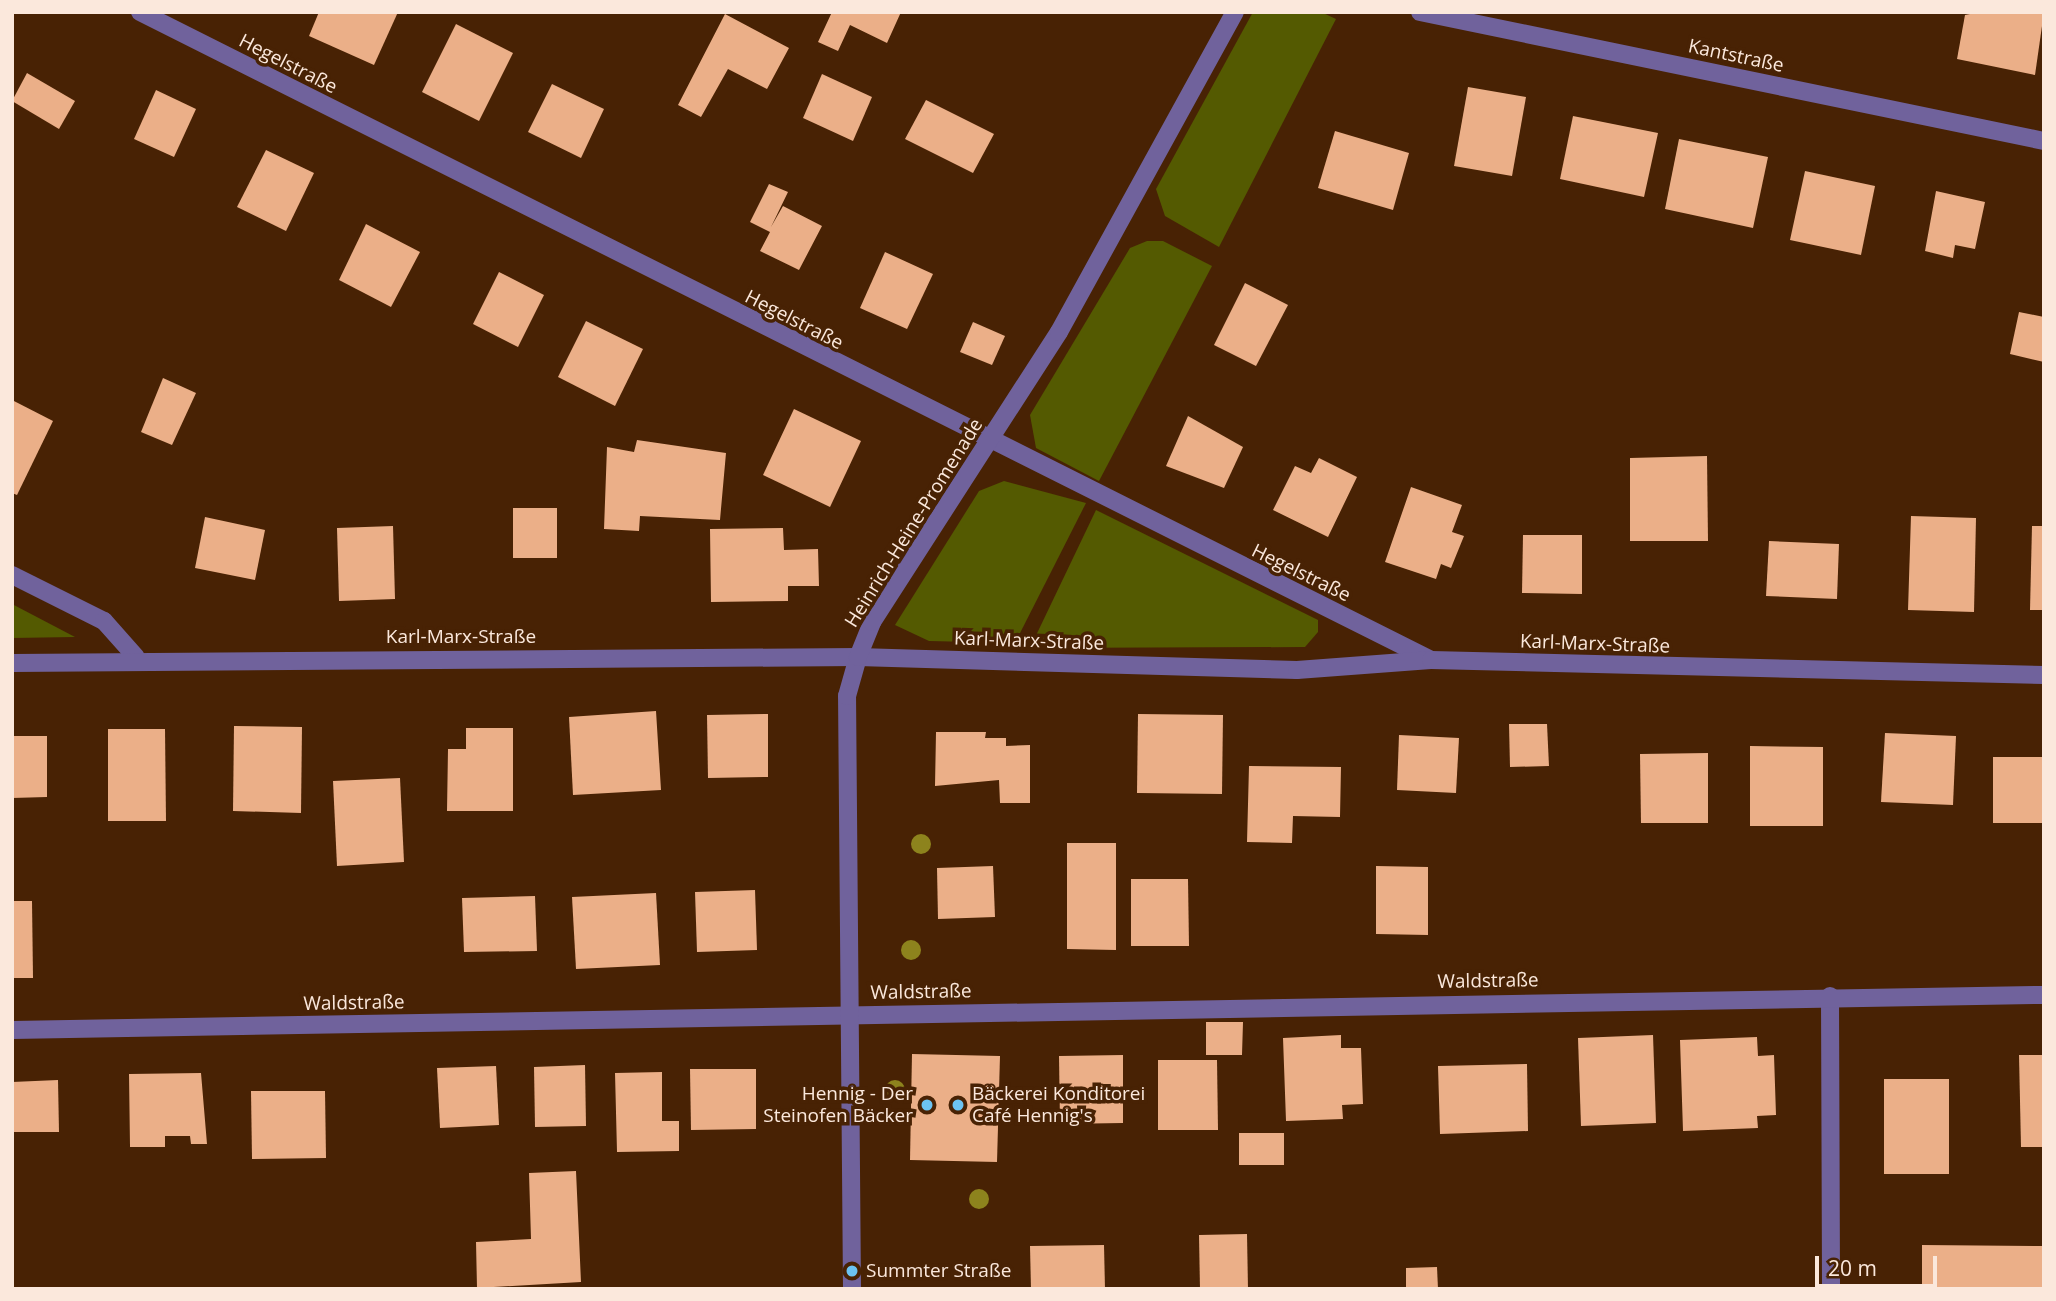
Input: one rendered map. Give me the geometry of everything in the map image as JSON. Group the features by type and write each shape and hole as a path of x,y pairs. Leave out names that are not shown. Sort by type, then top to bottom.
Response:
{"street":[{"name":"Hegelstraße","path":"140,12 989,443 1430,660"},
{"name":"Heinrich-Heine-Promenade","path":"852,1289 847,696 858,657 872,622 989,443 1128,212 1235,12"},
{"name":"Kantstraße","path":"1420,12 2044,141"},
{"path":"12,575 104,621 136,657"},
{"name":"Karl-Marx-Straße","path":"12,663 136,657 858,657 1297,670 1430,660 2044,674"},
{"name":"Waldstraße","path":"12,1030 1830,996 2044,995"},
{"path":"1830,996 1831,1289"}],"shaded area":[{"path":"1253,12 1321,12 1336,19 1219,247 1165,216 1156,189"},
{"path":"1147,241 1163,241 1212,266 1099,481 1036,448 1030,415 1130,248"},
{"path":"1004,481 1086,503 1015,643 929,641 895,625 979,491"},
{"path":"1096,510 1318,620 1318,632 1305,647 1030,648"},
{"path":"12,604 75,637 12,638"}],"building":[{"path":"319,12 398,12 374,65 309,36"},
{"path":"832,12 901,12 887,43 850,25 838,51 818,42"},
{"path":"1980,12 2044,12 2035,75 1957,59 1965,15"},
{"path":"725,14 789,48 767,89 728,69 701,117 678,105"},
{"path":"456,24 513,53 479,121 422,92"},
{"path":"27,73 75,101 59,129 12,101"},
{"path":"822,74 872,97 853,141 803,118"},
{"path":"552,84 604,109 581,158 528,132"},
{"path":"1468,87 1526,97 1512,176 1454,166"},
{"path":"156,90 196,109 174,157 134,139"},
{"path":"926,100 994,134 973,173 905,139"},
{"path":"1573,116 1658,133 1644,197 1560,179"},
{"path":"1335,131 1409,153 1393,210 1318,188"},
{"path":"1679,139 1768,157 1753,228 1665,209"},
{"path":"266,150 314,173 286,231 237,207"},
{"path":"1805,171 1875,186 1861,255 1790,240"},
{"path":"769,184 788,192 771,227 783,206 822,226 799,270 760,251 770,232 750,222"},
{"path":"1936,191 1985,202 1975,249 1955,245 1953,258 1925,251"},
{"path":"366,224 420,252 391,307 339,280"},
{"path":"885,252 933,274 907,329 860,308"},
{"path":"499,272 544,295 518,347 473,324"},
{"path":"1245,283 1288,305 1256,366 1214,345"},
{"path":"2019,312 2044,317 2044,362 2010,354"},
{"path":"586,321 643,349 615,406 558,377"},
{"path":"973,322 1005,336 992,365 960,352"},
{"path":"163,378 196,393 172,445 141,432"},
{"path":"12,400 53,421 17,495 12,493"},
{"path":"794,409 861,441 830,507 763,475"},
{"path":"1188,416 1243,447 1224,488 1166,466"},
{"path":"637,440 726,453 720,520 640,516 639,531 604,529 607,447 634,452"},
{"path":"1707,456 1708,541 1630,541 1630,458"},
{"path":"1319,458 1357,477 1328,537 1273,510 1295,466 1311,473"},
{"path":"1411,487 1462,505 1452,532 1464,536 1451,568 1441,564 1436,579 1385,562"},
{"path":"513,508 557,508 557,558 513,558"},
{"path":"1911,516 1976,518 1974,612 1908,610"},
{"path":"205,517 265,530 255,580 195,568"},
{"path":"393,526 395,599 339,601 337,528"},
{"path":"2032,526 2044,526 2044,610 2030,610"},
{"path":"783,528 784,550 818,549 819,586 788,586 788,601 711,602 710,529"},
{"path":"1523,535 1582,535 1582,594 1522,593"},
{"path":"1769,541 1839,544 1837,599 1766,596"},
{"path":"656,711 661,790 573,795 569,717"},
{"path":"768,714 768,777 708,778 707,715"},
{"path":"1138,714 1223,715 1222,794 1137,793"},
{"path":"1509,724 1547,724 1549,766 1510,767"},
{"path":"234,726 302,727 301,813 233,811"},
{"path":"466,728 513,728 513,811 447,811 448,749 466,749"},
{"path":"108,729 165,729 166,821 108,821"},
{"path":"936,732 986,732 985,738 1006,738 1006,746 1030,745 1030,803 1000,803 999,780 935,786"},
{"path":"1885,733 1956,736 1953,805 1881,802"},
{"path":"1399,735 1459,738 1456,793 1397,790"},
{"path":"12,736 47,736 47,797 12,798"},
{"path":"1750,746 1823,747 1823,826 1750,826"},
{"path":"1708,753 1708,823 1641,823 1640,754"},
{"path":"1993,757 2044,757 2044,823 1993,823"},
{"path":"1249,766 1341,767 1340,817 1293,816 1292,843 1247,842"},
{"path":"400,778 404,862 337,866 333,781"},
{"path":"1067,843 1116,843 1116,950 1067,949"},
{"path":"993,866 995,917 938,919 937,868"},
{"path":"1376,866 1428,867 1428,935 1376,934"},
{"path":"1131,879 1188,879 1189,946 1131,946"},
{"path":"755,890 757,950 697,952 695,892"},
{"path":"656,893 660,965 576,969 572,897"},
{"path":"535,896 537,951 464,952 462,898"},
{"path":"12,901 32,901 33,978 12,978"},
{"path":"1206,1022 1243,1022 1242,1055 1206,1055"},
{"path":"1341,1035 1341,1048 1361,1048 1363,1104 1342,1105 1343,1119 1286,1121 1283,1038"},
{"path":"1653,1035 1656,1123 1581,1126 1578,1038"},
{"path":"1757,1037 1758,1056 1774,1055 1776,1115 1757,1116 1758,1128 1683,1131 1680,1040"},
{"path":"912,1054 1000,1056 997,1162 910,1160"},
{"path":"1123,1055 1123,1123 1060,1124 1059,1056"},
{"path":"2019,1055 2044,1055 2044,1147 2021,1147"},
{"path":"1158,1060 1217,1060 1218,1130 1158,1130"},
{"path":"1527,1064 1528,1131 1440,1134 1438,1066"},
{"path":"585,1065 586,1126 535,1127 534,1067"},
{"path":"496,1066 499,1125 440,1128 437,1068"},
{"path":"690,1069 756,1069 756,1129 691,1130"},
{"path":"662,1072 662,1121 679,1121 679,1151 617,1152 615,1073"},
{"path":"201,1073 207,1144 191,1144 190,1136 165,1136 165,1147 130,1147 129,1074"},
{"path":"1884,1079 1949,1079 1949,1174 1884,1174"},
{"path":"58,1080 59,1132 12,1132 12,1082"},
{"path":"251,1091 325,1091 326,1158 252,1159"},
{"path":"1239,1133 1284,1133 1284,1165 1239,1165"},
{"path":"576,1171 581,1282 477,1288 476,1242 531,1239 529,1173"},
{"path":"1247,1234 1248,1289 1200,1289 1199,1235"},
{"path":"1104,1245 1105,1289 1031,1289 1030,1246"},
{"path":"1922,1245 2044,1246 2044,1289 1922,1289"},
{"path":"1437,1267 1438,1289 1406,1289 1406,1268"}],"place":[{"name":"Hennig - Der Steinofen Bäcker","path":"927,1105"},
{"name":"Bäckerei Konditorei Café Hennig's","path":"958,1105"},
{"name":"Summter Straße","path":"852,1271"}]}
